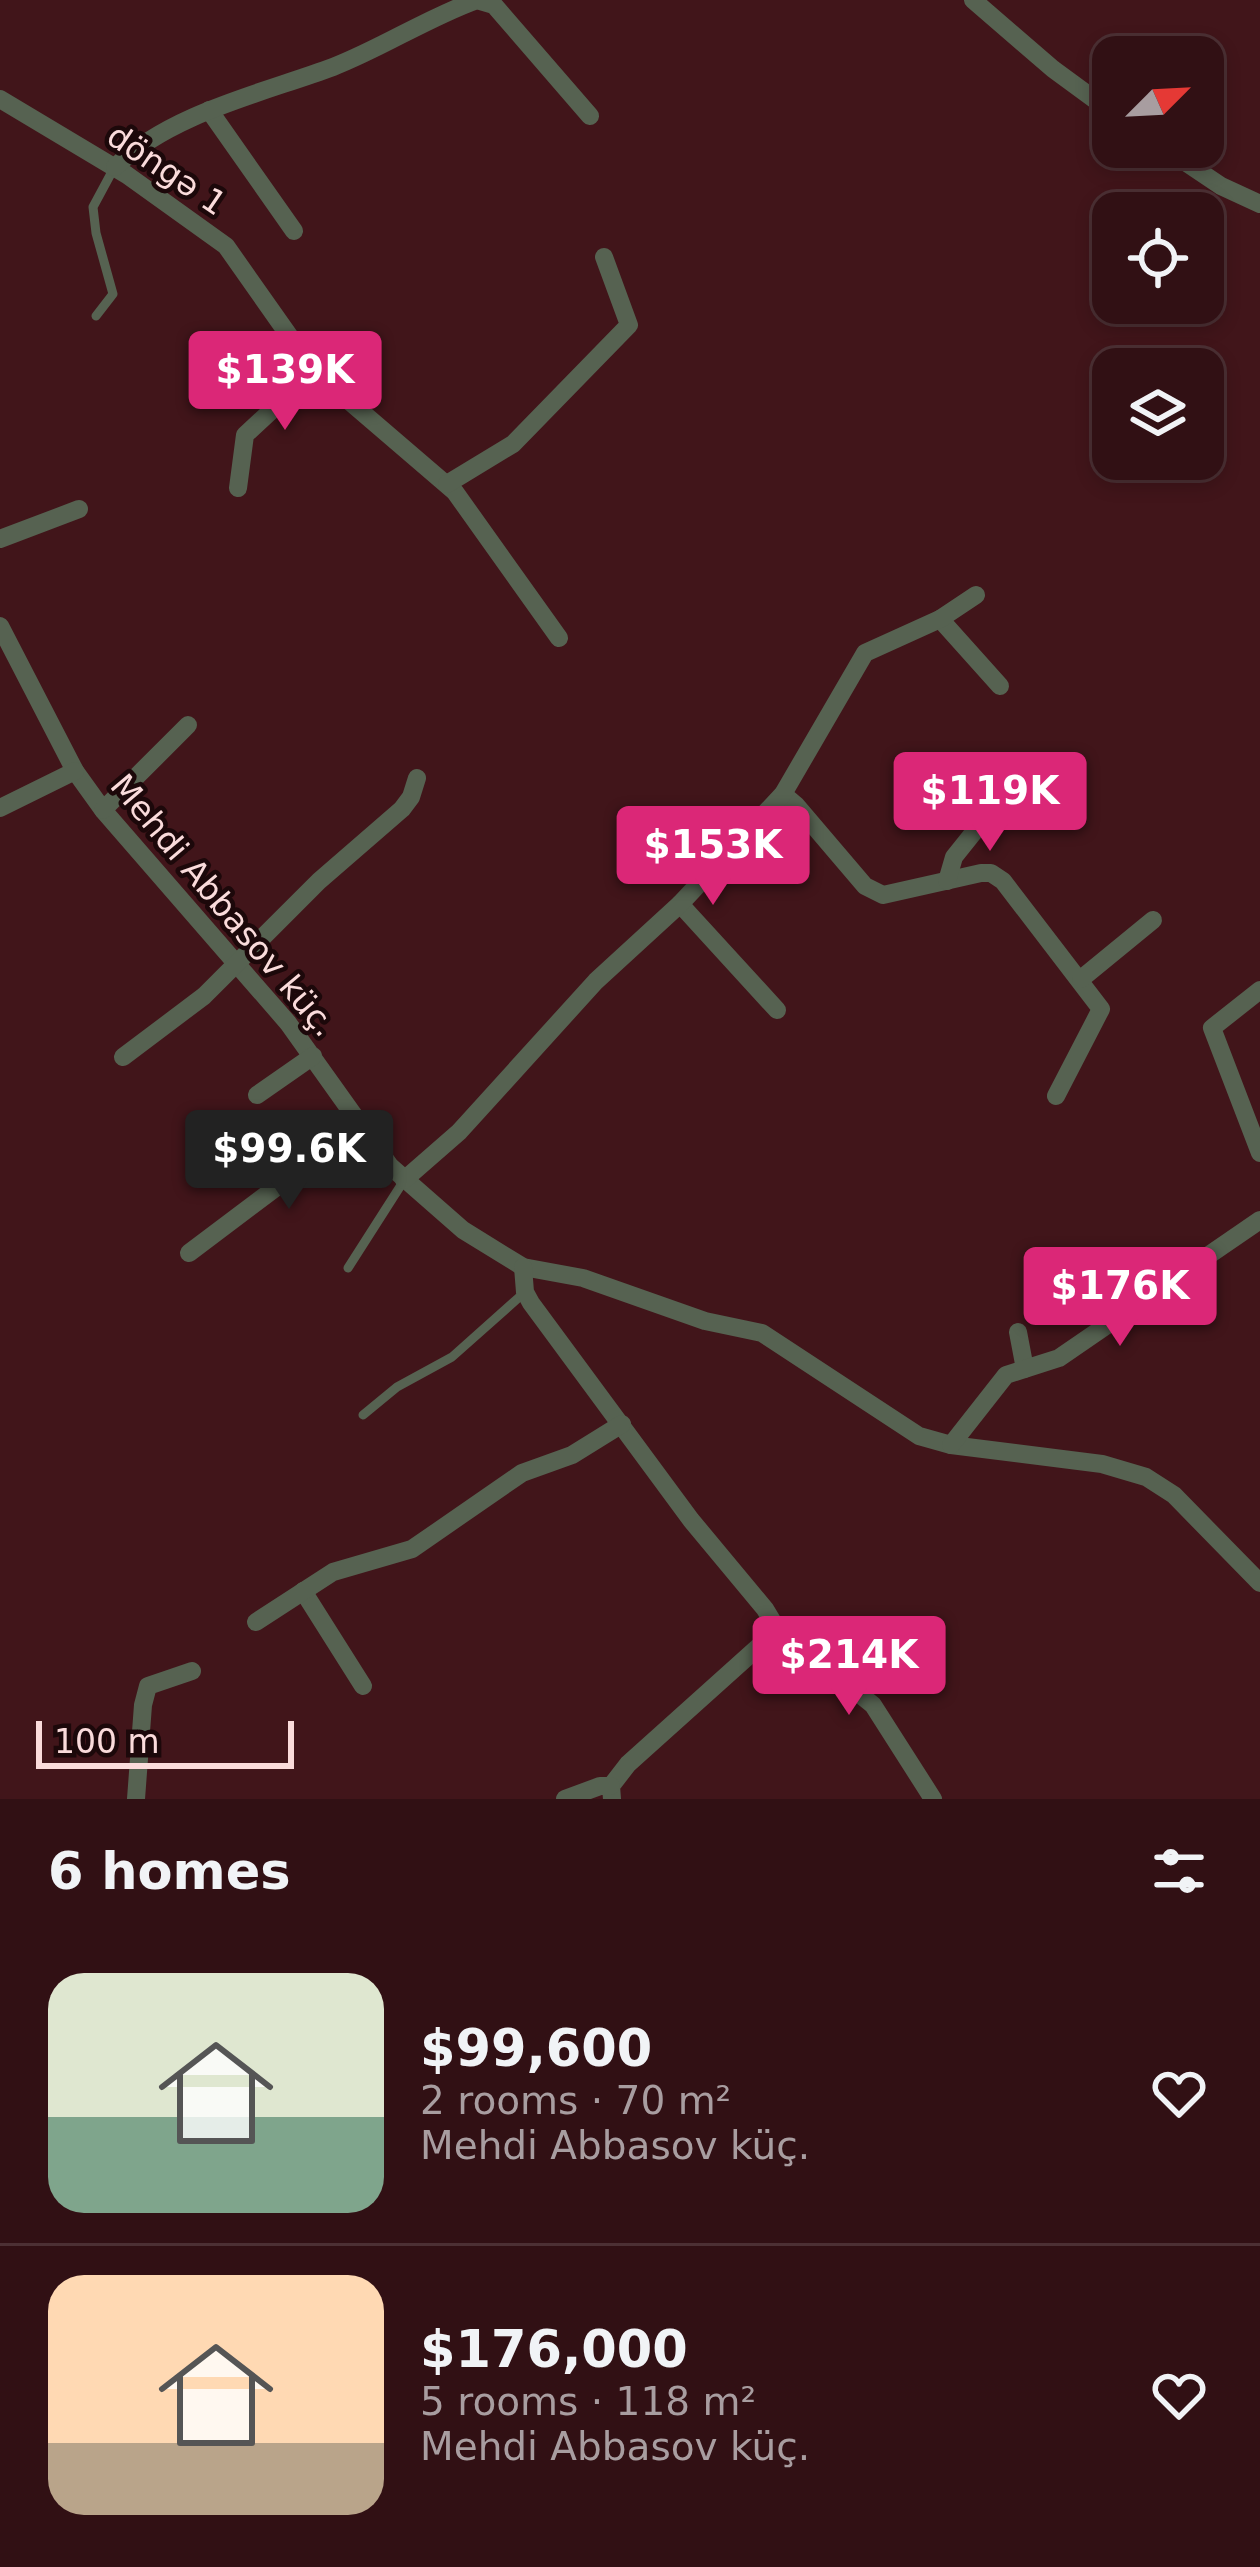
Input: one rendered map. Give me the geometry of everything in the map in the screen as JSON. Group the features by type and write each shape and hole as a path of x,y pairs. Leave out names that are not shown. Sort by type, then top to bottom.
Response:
{"street":[{"path":"115,167 132,152 209,110 332,67 468,3 487,0 590,116"},
{"path":"973,0 1092,98"},
{"name":"döngə 1","path":"0,99 115,167 226,246 314,370 447,484 559,638"},
{"path":"209,110 294,231"},
{"path":"1194,168 1221,186 1256,197"},
{"path":"447,484 513,444 629,325 604,257"},
{"path":"238,488 245,435 314,370"},
{"path":"0,539 79,509"},
{"path":"404,1180 459,1132 596,981 680,904 783,794 865,653 940,619 976,595"},
{"path":"940,619 1000,686"},
{"name":"Mehdi Abbasov küç.","path":"0,626 75,771 103,810 237,962 404,1180 463,1230 523,1267 583,1278 705,1321 763,1333 919,1436 1102,1464 1146,1478 1174,1495 1260,1583"},
{"path":"103,810 188,725"},
{"path":"0,808 75,771"},
{"path":"123,1057 176,1020 402,808 417,778"},
{"path":"783,794 865,886 883,896 992,873 1003,881 1099,1002 1100,1017 1056,1096"},
{"path":"947,881 961,847 994,808"},
{"path":"680,904 777,1010"},
{"path":"1081,979 1153,920"},
{"path":"1260,990 1211,1028 1260,1153"},
{"path":"257,1094 313,1056"},
{"path":"189,1253 306,1165 364,1132"},
{"path":"951,1444 1006,1376 1059,1358 1260,1220"},
{"path":"523,1267 525,1292 774,1624 801,1639 826,1667 874,1705 933,1799"},
{"path":"1018,1332 1025,1369"},
{"path":"256,1622 346,1566 402,1554 522,1473 572,1455 622,1424"},
{"path":"303,1592 363,1686"},
{"path":"566,1799 612,1793 628,1764 765,1641 774,1624"},
{"path":"136,1799 148,1686 192,1671"}],"lane":[{"path":"96,316 113,294 93,207 115,167"},
{"path":"348,1268 404,1180"},
{"path":"363,1415 397,1387 452,1357 525,1292"}]}
